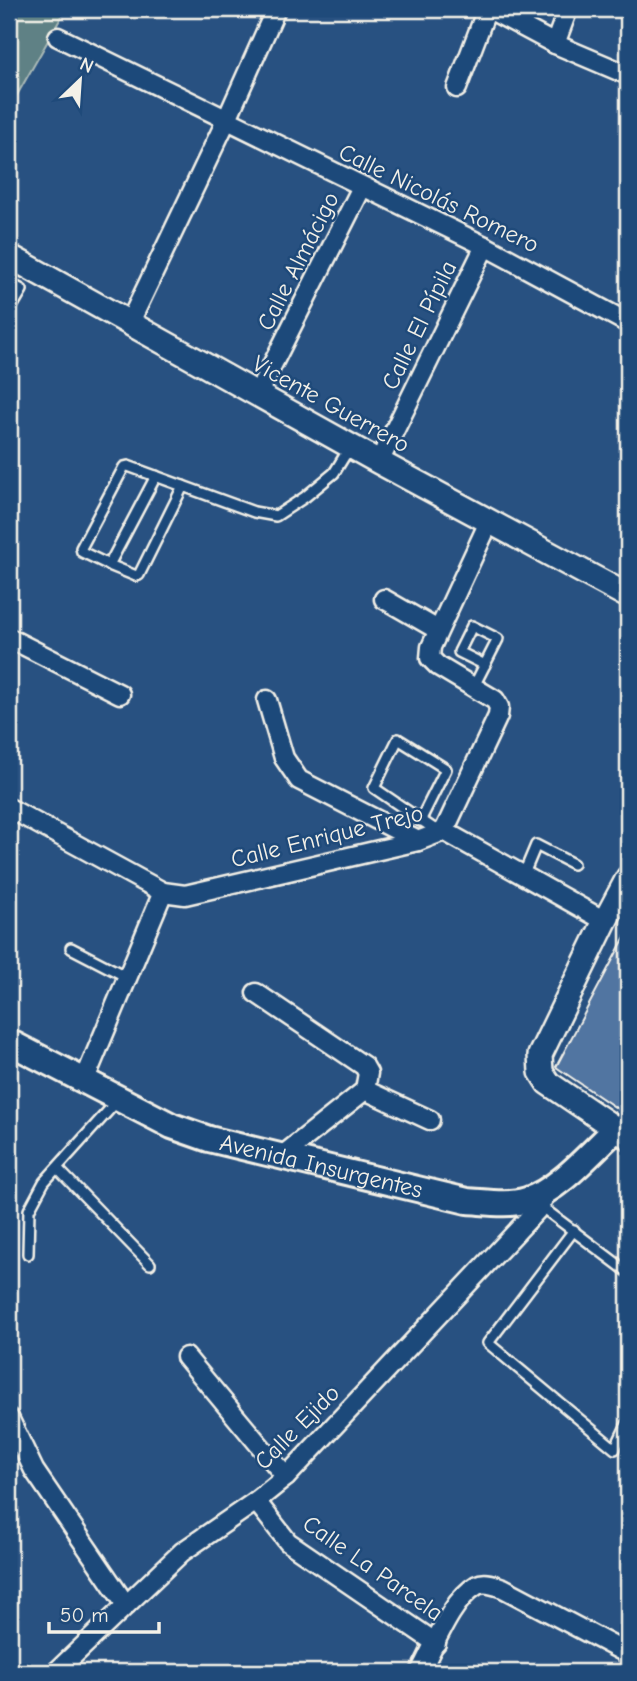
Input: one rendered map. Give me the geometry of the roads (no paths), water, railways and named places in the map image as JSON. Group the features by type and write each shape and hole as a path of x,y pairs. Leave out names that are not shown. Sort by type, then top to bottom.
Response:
{"main road":[{"name":"Avenida Insurgentes","path":"9,1042 172,1126 282,1156 467,1200 499,1203 543,1198 622,1133"}],"street":[{"path":"130,322 276,9"},
{"path":"457,88 488,9 510,14 555,44 628,75"},
{"path":"555,44 568,9"},
{"name":"Calle Nicolás Romero","path":"58,37 485,246 628,323"},
{"name":"Calle Almácigo","path":"258,393 362,187"},
{"name":"Calle El Pípila","path":"379,462 485,246"},
{"name":"Vicente Guerrero","path":"9,256 379,462 628,596"},
{"path":"442,832 498,716 499,707 495,700 438,666 430,658 431,647 489,522"},
{"path":"384,598 438,630"},
{"path":"9,638 120,694"},
{"path":"267,700 284,758 299,780 418,841"},
{"name":"Calle Enrique Trejo","path":"9,808 163,892 184,895 418,841 442,832 605,921"},
{"path":"85,1079 163,892"},
{"path":"622,1133 548,1083 541,1072 540,1055 605,921 625,894"},
{"path":"256,993 365,1066 368,1073 365,1090 282,1156"},
{"path":"365,1090 430,1120"},
{"name":"Calle Ejido","path":"56,1672 182,1552 286,1477 543,1198"},
{"path":"186,1357 286,1477"},
{"path":"9,1418 34,1470 126,1605"},
{"name":"Calle La Parcela","path":"256,1500 288,1542 436,1643"},
{"path":"420,1672 456,1605 478,1584 490,1583 503,1587 627,1652"}],"lane":[{"path":"9,283 22,290 9,312"},
{"path":"183,486 139,575 82,552 81,548 124,467 131,466 254,512 276,516 334,473 351,445"},
{"path":"109,565 156,476"},
{"path":"473,688 485,665 498,639 472,626 459,652 485,665"},
{"path":"420,821 446,769 398,739 374,788 420,821 442,832"},
{"path":"523,876 536,845 573,864"},
{"path":"71,948 127,977"},
{"path":"28,1254 29,1210 44,1182 119,1098"},
{"path":"57,1168 150,1264"},
{"path":"543,1198 573,1230 628,1272"},
{"path":"573,1230 488,1343 615,1448 628,1422"}]}
